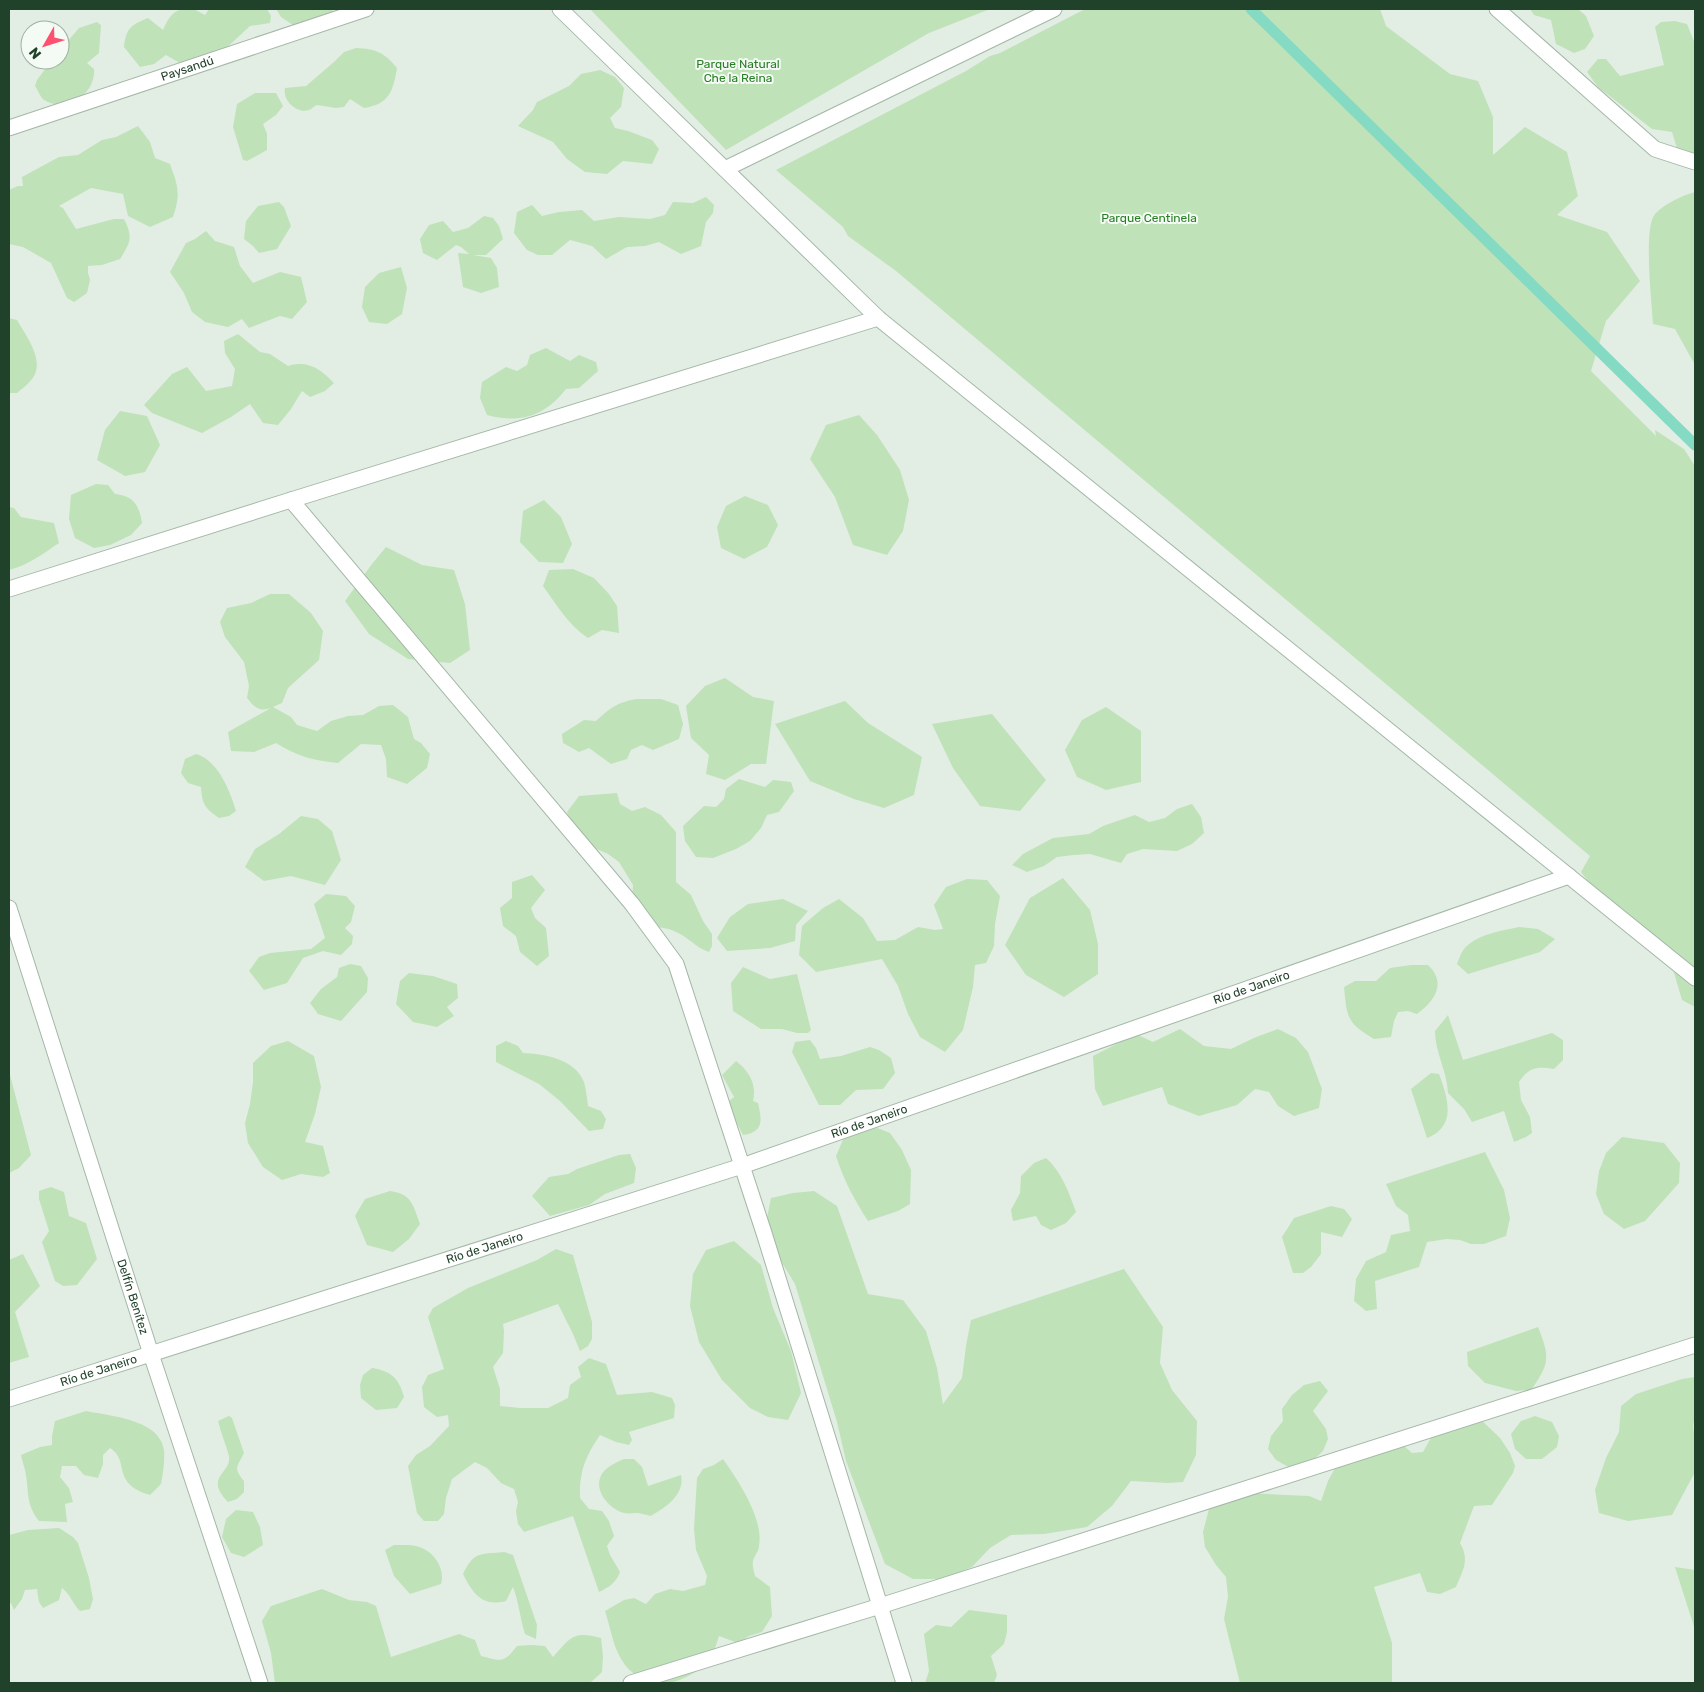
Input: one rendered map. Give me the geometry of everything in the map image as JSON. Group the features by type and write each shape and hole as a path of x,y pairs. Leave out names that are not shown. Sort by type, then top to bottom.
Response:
{"street":[{"name":"Paysandú","path":"9,128 366,9"},
{"path":"560,9 878,318 1695,978"},
{"path":"725,169 1054,9"},
{"path":"1497,9 1655,149 1695,162"},
{"path":"9,589 878,318"},
{"path":"291,500 632,904 676,964 742,1166 904,1683"},
{"name":"Río de Janeiro","path":"9,1399 742,1166 1569,876"},
{"name":"Delfín Benítez","path":"9,909 151,1354 260,1683"},
{"path":"631,1683 880,1606 1695,1345"}],"green space":[{"path":"182,9 194,9 205,15 209,9 267,9 271,16 270,23 250,26 223,51 185,66 166,55 154,64 140,67 124,47 126,35 130,28 148,18 163,30 172,15"},
{"path":"276,9 332,9 333,12 296,27 281,17"},
{"name":"Parque Natural Che la Reina","path":"590,9 990,9 929,33 726,150"},
{"name":"Parque Centinela","path":"1085,9 1380,9 1386,26 1450,74 1478,81 1493,117 1493,155 1525,127 1567,152 1578,196 1557,215 1607,232 1640,281 1606,321 1591,371 1656,436 1655,430 1684,449 1695,466 1695,1007 1682,1000 1670,959 1606,905 1581,872 1590,856 896,271 848,236 843,227 776,170 966,71 990,56 1000,53"},
{"path":"1530,9 1578,9 1586,16 1594,36 1585,49 1574,53 1556,44 1551,20 1534,15"},
{"path":"1675,21 1687,24 1695,44 1695,162 1680,158 1672,132 1652,129 1598,87 1587,72 1598,59 1606,59 1620,76 1664,65 1655,27 1661,22"},
{"path":"97,22 101,25 99,53 87,63 94,69 93,78 85,93 78,99 61,105 53,104 41,97 35,86 37,80 44,70 70,70 70,38 79,28"},
{"path":"356,48 379,52 397,68 394,84 384,100 364,108 350,99 344,107 336,108 317,105 310,110 304,111 291,105 286,97 285,88 306,86 344,52"},
{"path":"600,70 615,77 624,88 621,107 610,118 615,128 652,140 659,149 652,164 623,161 607,174 585,172 567,159 553,142 518,126 533,110 537,102 569,86 581,74"},
{"path":"255,93 276,93 283,106 276,115 263,124 267,134 267,150 247,161 243,160 233,127 237,104"},
{"path":"138,126 150,142 155,158 170,164 178,190 173,217 150,227 128,216 123,194 91,188 59,206 63,208 76,229 114,219 124,219 130,235 127,248 120,259 102,265 88,266 90,280 87,293 74,302 67,298 51,263 23,247 9,244 9,190 23,186 22,177 59,157 78,155 102,140 116,137"},
{"path":"1695,192 1695,365 1675,329 1653,324 1649,234 1651,222 1655,214 1674,200"},
{"path":"706,197 714,205 713,213 706,222 701,246 681,254 659,242 645,246 627,247 606,259 592,246 570,240 552,255 538,255 527,250 514,233 517,212 532,205 542,216 582,210 594,221 619,217 650,219 665,215 673,202 693,203"},
{"path":"279,202 284,207 291,226 277,249 259,253 244,239 246,221 258,206"},
{"path":"484,216 493,218 499,226 503,239 486,255 473,255 491,258 497,268 499,287 481,293 463,287 458,253 469,254 456,245 437,260 423,253 420,239 429,225 443,221 453,232 468,228"},
{"path":"206,231 215,241 234,247 240,266 253,283 280,272 301,277 307,302 292,319 280,316 249,328 242,319 228,327 205,322 192,312 184,293 170,272 186,243"},
{"path":"401,267 407,288 402,314 387,324 369,322 362,307 365,287 379,273"},
{"path":"9,318 17,320 25,333 33,349 37,364 36,372 32,379 17,393 9,393"},
{"path":"238,334 260,352 270,354 288,366 302,364 313,367 334,383 325,391 310,397 302,391 278,425 263,423 250,404 202,433 152,413 144,405 172,374 187,367 206,391 232,386 235,369 225,353 224,341"},
{"path":"546,348 570,361 579,355 596,362 598,371 579,388 566,389 549,406 531,416 510,419 487,415 480,398 482,382 506,367 517,371 527,365 530,355"},
{"path":"120,411 147,416 160,445 145,472 125,476 97,460 105,430"},
{"path":"859,415 877,435 900,470 909,500 903,531 887,555 853,545 835,497 810,459 826,425"},
{"path":"96,484 108,485 115,494 131,499 137,506 142,523 131,535 110,545 94,548 75,538 69,519 71,495"},
{"path":"745,496 768,505 778,525 767,547 744,559 721,548 717,527 726,506"},
{"path":"544,500 561,517 572,544 563,563 539,562 520,542 523,511"},
{"path":"9,507 14,508 21,517 54,523 59,543 29,562 9,570"},
{"path":"386,547 422,565 454,570 465,604 470,650 450,663 408,659 369,634 345,601"},
{"path":"573,569 594,578 609,594 617,606 619,633 602,630 588,638 569,621 543,586 549,570"},
{"path":"270,594 289,594 311,613 323,631 319,660 288,688 282,703 273,707 291,717 297,725 317,731 331,721 348,716 363,715 379,706 393,705 408,717 414,739 421,743 430,754 427,768 407,784 387,777 386,759 381,745 361,744 338,763 306,757 276,743 254,752 231,751 228,732 271,708 257,708 247,698 249,686 244,662 225,637 220,622 227,608 251,603"},
{"path":"725,678 753,697 774,701 766,764 751,764 725,780 706,774 709,755 691,738 686,706 705,686"},
{"path":"637,699 661,699 678,705 683,724 679,739 653,750 642,745 631,750 627,759 611,764 589,748 579,752 563,743 562,734 584,720 596,721 615,706"},
{"path":"845,701 868,723 922,757 914,795 884,808 854,799 810,781 775,724"},
{"path":"1106,707 1141,731 1141,782 1106,790 1077,777 1065,750 1082,720"},
{"path":"992,714 1046,780 1020,811 980,806 953,768 932,724"},
{"path":"196,754 204,757 211,763 222,777 236,811 229,816 219,818 210,811 203,802 201,787 188,783 181,773 185,759"},
{"path":"739,779 765,787 773,780 791,782 794,791 779,812 767,815 761,828 750,841 713,858 696,857 685,841 683,826 704,806 716,807 724,799 726,789"},
{"path":"617,793 620,804 632,811 645,807 661,815 676,832 676,882 691,895 703,921 712,934 712,946 709,952 674,931 647,926 632,904 633,885 619,862 608,854 576,840 567,812 579,796"},
{"path":"1192,804 1201,817 1204,833 1192,844 1177,851 1143,849 1127,854 1121,863 1090,854 1057,857 1044,866 1027,872 1012,865 1023,854 1053,838 1089,834 1103,826 1135,815 1149,822 1165,818 1177,809"},
{"path":"301,816 318,819 332,831 341,860 325,885 291,876 264,881 245,867 255,849 279,834"},
{"path":"532,875 545,890 531,908 535,918 546,928 549,956 537,966 520,952 516,936 503,926 500,908 512,898 512,882"},
{"path":"1063,878 1090,910 1098,944 1098,974 1064,997 1026,975 1005,945 1030,898"},
{"path":"967,879 987,880 1000,896 995,924 994,946 986,963 975,965 973,987 963,1030 945,1052 920,1037 908,1014 898,986 882,959 816,972 799,955 802,926 823,908 839,899 863,918 877,941 895,940 918,927 935,930 943,929 934,905 946,887"},
{"path":"326,894 346,896 355,906 351,922 345,928 353,936 352,944 341,955 323,951 303,958 287,983 264,990 249,971 259,957 270,953 311,949 325,938 314,904"},
{"path":"783,899 808,911 796,925 795,941 770,948 727,951 717,938 730,917 748,904"},
{"path":"1519,927 1538,929 1555,939 1540,952 1468,974 1457,964 1464,949 1469,944 1490,934"},
{"path":"350,964 361,966 368,978 367,992 341,1021 318,1014 310,1003 321,989 337,977 339,968"},
{"path":"1428,965 1437,978 1438,985 1429,1003 1417,1014 1408,1011 1398,1012 1391,1037 1374,1039 1353,1024 1346,1006 1344,987 1355,981 1376,981 1390,968"},
{"path":"743,967 770,979 797,974 811,1030 808,1033 797,1033 782,1029 761,1029 733,1011 731,983"},
{"path":"409,973 433,976 457,984 458,998 447,1007 454,1016 437,1027 413,1022 396,1004 400,981"},
{"path":"1448,1015 1463,1060 1552,1033 1563,1040 1563,1060 1554,1069 1534,1069 1526,1073 1519,1082 1521,1100 1530,1117 1532,1133 1514,1142 1504,1111 1472,1122 1464,1109 1448,1093 1435,1031"},
{"path":"1180,1029 1204,1046 1231,1049 1278,1029 1296,1038 1308,1052 1322,1089 1319,1108 1294,1116 1278,1106 1269,1092 1255,1089 1237,1105 1199,1116 1168,1104 1162,1087 1103,1106 1095,1089 1093,1056 1136,1034 1153,1042"},
{"path":"810,1040 816,1048 820,1059 841,1056 870,1047 879,1050 891,1058 895,1073 883,1089 856,1090 840,1105 819,1105 792,1052 795,1042"},
{"path":"288,1041 314,1056 321,1087 315,1114 305,1142 323,1146 330,1173 323,1177 301,1174 282,1180 263,1167 248,1143 245,1123 253,1082 253,1063 271,1046"},
{"path":"506,1041 518,1046 523,1053 558,1059 574,1068 584,1082 588,1106 601,1111 606,1119 603,1129 589,1131 560,1101 539,1084 496,1062 496,1046"},
{"path":"736,1061 751,1078 754,1089 753,1101 758,1103 761,1120 755,1131 743,1135 708,1066 728,1102 734,1097 722,1075"},
{"path":"9,1071 31,1155 19,1168 9,1173"},
{"path":"1431,1073 1439,1074 1448,1110 1443,1126 1427,1138 1411,1089"},
{"path":"870,1125 890,1133 902,1150 911,1170 910,1204 898,1211 868,1221 842,1174 836,1156 848,1128"},
{"path":"1622,1137 1664,1143 1680,1163 1679,1183 1645,1221 1624,1229 1604,1214 1596,1194 1599,1171 1606,1153"},
{"path":"1485,1152 1504,1190 1510,1218 1506,1236 1484,1244 1471,1244 1460,1240 1447,1239 1427,1242 1419,1267 1375,1281 1377,1309 1366,1311 1354,1301 1356,1279 1366,1261 1386,1252 1391,1235 1410,1231 1408,1215 1396,1206 1386,1184"},
{"path":"630,1154 636,1168 634,1183 605,1194 589,1205 550,1216 532,1196 549,1177 568,1174 577,1169 619,1155"},
{"path":"1046,1158 1061,1176 1076,1212 1066,1223 1051,1230 1041,1225 1036,1216 1013,1221 1011,1210 1020,1193 1021,1176 1034,1163"},
{"path":"51,1187 64,1192 69,1216 86,1223 97,1259 77,1285 63,1286 55,1281 42,1242 49,1231 39,1199 39,1191"},
{"path":"390,1191 403,1195 411,1202 420,1224 409,1239 393,1252 367,1245 355,1216 365,1199"},
{"path":"814,1191 837,1206 868,1294 903,1300 926,1331 937,1368 943,1404 962,1378 971,1320 1124,1269 1163,1327 1160,1363 1172,1390 1197,1421 1196,1455 1183,1482 1131,1481 1112,1506 1087,1527 1044,1534 1011,1535 990,1548 972,1567 943,1579 913,1579 885,1564 846,1461 837,1422 795,1284 764,1233 771,1198"},
{"path":"1331,1206 1344,1209 1352,1219 1342,1237 1321,1232 1321,1254 1311,1267 1303,1273 1293,1273 1282,1237 1294,1218"},
{"path":"734,1241 761,1265 773,1308 791,1351 801,1393 788,1420 768,1417 750,1408 722,1380 699,1342 690,1306 693,1274 706,1250"},
{"path":"556,1249 573,1255 592,1322 592,1339 588,1346 580,1351 558,1304 503,1324 503,1353 493,1367 500,1389 500,1406 548,1408 568,1398 570,1385 581,1377 578,1367 589,1358 606,1364 617,1395 652,1392 672,1398 675,1405 674,1418 629,1432 632,1440 629,1445 600,1435 590,1450 582,1472 580,1498 589,1509 602,1511 609,1521 614,1536 607,1546 620,1572 612,1584 599,1592 573,1516 524,1532 518,1524 516,1511 518,1502 514,1489 501,1483 487,1468 475,1462 452,1479 446,1498 444,1514 438,1521 424,1521 417,1513 408,1466 416,1455 430,1446 449,1426 448,1415 437,1417 424,1407 422,1387 428,1375 444,1369 428,1317 433,1308 468,1288 537,1260"},
{"path":"23,1254 40,1286 15,1312 29,1357 9,1363 9,1260"},
{"path":"1538,1327 1545,1346 1546,1360 1542,1373 1531,1390 1516,1391 1485,1383 1468,1366 1467,1352"},
{"path":"372,1368 389,1373 397,1380 404,1397 397,1408 376,1410 361,1398 360,1385 363,1375"},
{"path":"1695,1377 1695,1416 1693,1426 1695,1472 1672,1515 1628,1521 1599,1513 1595,1490 1606,1458 1619,1432 1621,1406 1636,1394 1682,1379"},
{"path":"1320,1381 1328,1391 1313,1411 1326,1429 1328,1439 1323,1451 1309,1464 1292,1469 1276,1460 1268,1449 1271,1436 1283,1421 1282,1409 1292,1395 1304,1385"},
{"path":"86,1411 120,1417 144,1425 153,1432 160,1440 164,1450 161,1484 150,1495 130,1485 125,1479 116,1454 110,1448 103,1455 103,1464 98,1478 84,1475 76,1466 62,1466 60,1477 69,1488 73,1502 65,1504 67,1522 39,1521 30,1504 26,1472 21,1455 40,1447 52,1445 55,1421"},
{"path":"1475,1414 1500,1438 1510,1453 1515,1466 1513,1473 1492,1505 1474,1506 1460,1543 1465,1560 1456,1587 1440,1594 1427,1592 1420,1573 1374,1587 1392,1643 1392,1683 1240,1683 1224,1619 1228,1597 1226,1577 1205,1547 1203,1532 1210,1505 1246,1493 1309,1496 1321,1501 1328,1481 1346,1448 1395,1438 1412,1453 1423,1452 1436,1429"},
{"path":"229,1416 232,1418 244,1453 237,1470 244,1481 244,1492 237,1499 228,1502 218,1486 220,1476 229,1462 229,1456 218,1421"},
{"path":"1535,1416 1552,1422 1559,1436 1557,1447 1542,1459 1526,1459 1515,1449 1511,1434 1521,1421"},
{"path":"624,1459 634,1459 642,1467 648,1486 681,1475 680,1489 673,1500 651,1516 638,1513 624,1513 609,1505 600,1489 600,1478 613,1464"},
{"path":"723,1459 748,1500 758,1524 759,1546 753,1566 755,1576 770,1587 772,1616 762,1632 749,1636 738,1643 719,1636 710,1658 703,1666 690,1675 665,1684 649,1683 629,1670 621,1659 615,1646 605,1611 624,1600 634,1598 646,1604 655,1594 670,1589 683,1591 705,1585 707,1576 696,1550 694,1529 697,1478 703,1469"},
{"path":"236,1510 253,1512 260,1527 263,1545 244,1557 231,1553 222,1537 226,1519"},
{"path":"59,1528 73,1537 78,1543 89,1578 93,1599 90,1609 80,1611 62,1588 59,1600 43,1608 39,1602 37,1589 25,1590 22,1599 14,1610 11,1603 9,1604 9,1535 28,1530"},
{"path":"394,1545 416,1546 431,1554 438,1563 442,1573 441,1584 410,1594 394,1576 385,1550"},
{"path":"504,1552 513,1555 537,1625 536,1639 525,1634 513,1587 506,1601 491,1602 484,1600 475,1593 463,1574 475,1557"},
{"path":"1675,1567 1695,1570 1695,1630"},
{"path":"322,1589 349,1600 367,1602 376,1606 391,1657 459,1634 475,1640 481,1656 488,1658 502,1660 517,1646 531,1645 545,1646 553,1657 573,1637 584,1635 601,1638 602,1672 590,1683 275,1683 271,1653 262,1621 271,1606"},
{"path":"969,1610 1007,1615 1007,1632 1004,1644 991,1656 997,1675 994,1683 925,1683 929,1671 924,1634 936,1625 951,1627"}],"waterway":[{"path":"1251,9 1695,445"}]}
